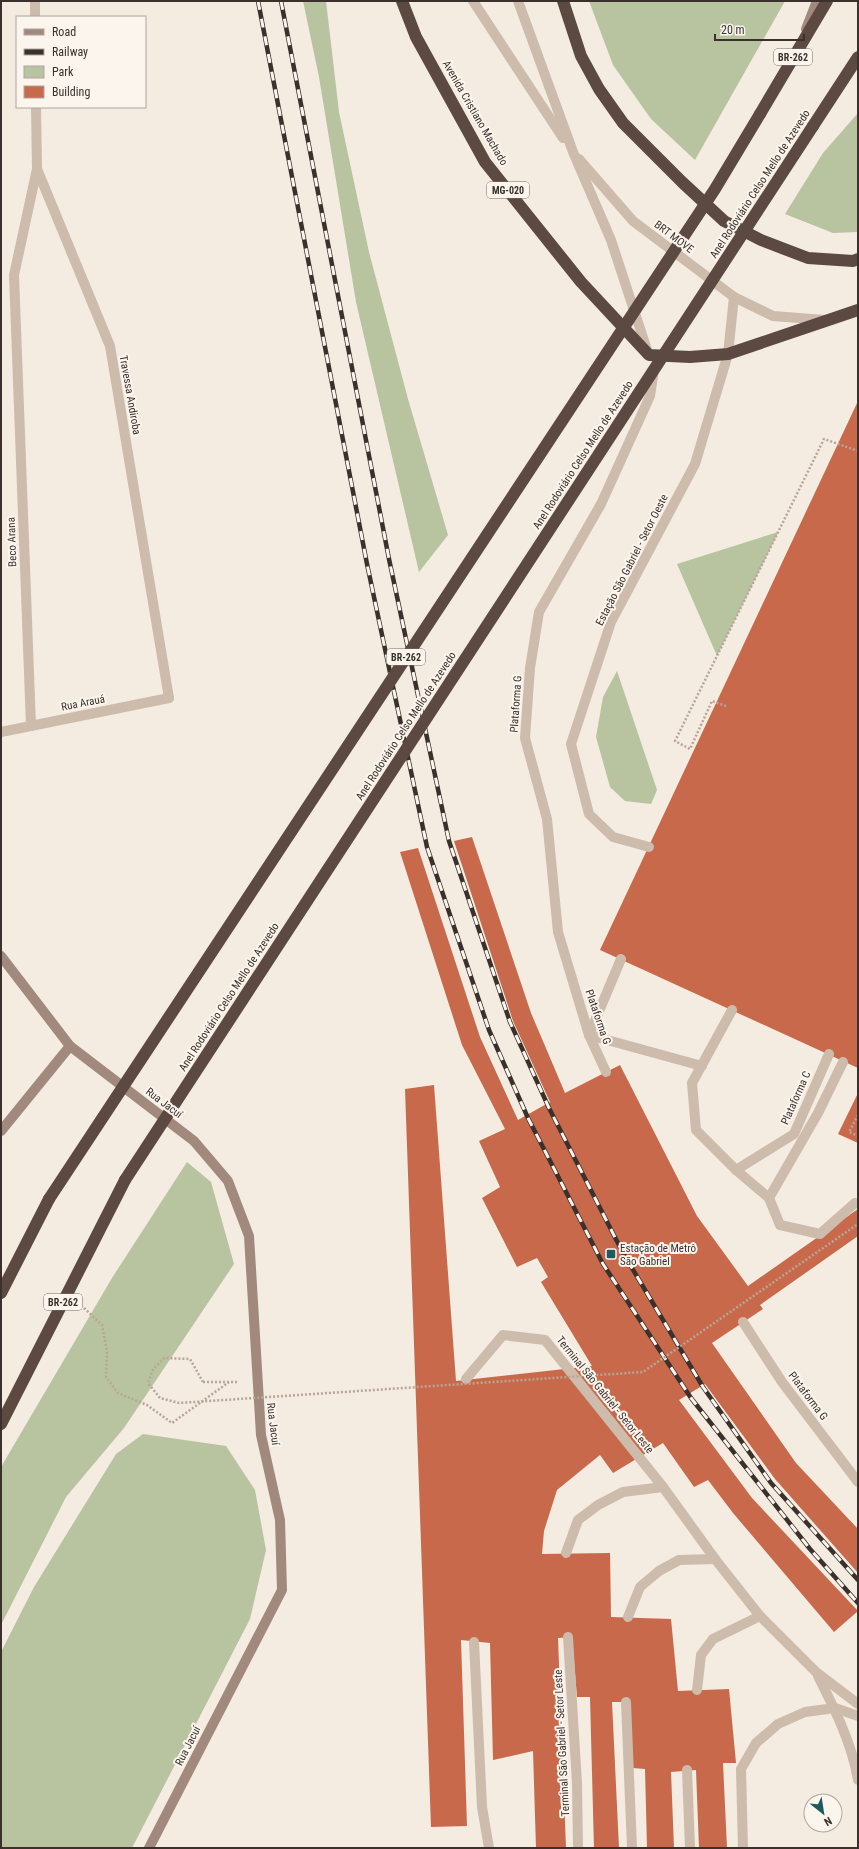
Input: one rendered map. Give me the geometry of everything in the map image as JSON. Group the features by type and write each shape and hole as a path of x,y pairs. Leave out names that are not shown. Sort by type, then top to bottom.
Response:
{"highway":[{"name":"Avenida Cristiano Machado","path":"402,1 416,37 485,162 581,282 649,355"},
{"path":"563,1 581,56 599,89 623,123 682,182 724,221 761,240 808,258 853,261 858,259"},
{"name":"BR-262","path":"1,1293 49,1199 715,190 827,1"},
{"name":"Anel Rodoviário Celso Mello de Azevedo","path":"1,1424 125,1180 858,57"},
{"path":"649,355 690,357 728,354 858,310"}],"street":[{"path":"35,1 35,16"},
{"name":"BRT MOVE","path":"473,1 573,152 633,221 734,296 773,316 829,320"},
{"name":"BRT MOVE","path":"518,1 573,152"},
{"name":"BR-262","path":"799,46 817,1"},
{"name":"Travessa Andiroba","path":"36,108 37,169 110,346 169,698"},
{"path":"573,152 611,240 649,355"},
{"name":"Beco Arana","path":"32,726 14,275 37,169"},
{"name":"Estação São Gabriel - Setor Oeste","path":"649,847 613,837 589,814 571,744 611,622 695,464 728,354 734,296"},
{"name":"Plataforma G","path":"606,1072 589,1034 558,932 547,819 525,738 530,676 539,612 600,504 650,396 654,372 649,355"},
{"name":"Rua Arauá","path":"1,732 169,698"},
{"name":"Rua Jacuí","path":"1,956 70,1046 194,1141 228,1181 249,1236 256,1382 261,1435 280,1520 282,1590 149,1848"},
{"path":"621,959 589,1034 702,1066"},
{"path":"732,1010 692,1083 696,1130 736,1170 769,1198 780,1225 820,1234 855,1203"},
{"path":"1,1131 70,1046"},
{"name":"Plataforma C","path":"736,1170 794,1134 829,1054"},
{"path":"769,1198 818,1113 843,1062"},
{"name":"Plataforma G","path":"743,1322 782,1382 858,1482"},
{"name":"Terminal São Gabriel - Setor Leste","path":"466,1379 503,1335 544,1340 663,1487 715,1560 760,1616 816,1672 858,1704"},
{"path":"566,1554 578,1520 598,1505 623,1492 663,1487"},
{"path":"628,1617 640,1587 659,1571 678,1560 715,1560"},
{"path":"697,1690 701,1655 713,1639 760,1616"},
{"name":"Terminal São Gabriel - Setor Leste","path":"568,1637 577,1783 578,1848"},
{"path":"474,1642 482,1807 489,1848"},
{"name":"Terminal São Gabriel - Setor Leste","path":"816,1672 834,1708 856,1768 858,1780"},
{"path":"626,1702 632,1848"},
{"path":"743,1848 741,1769 756,1743 778,1724 805,1712 834,1708 858,1716"},
{"path":"688,1770 690,1848"}],"path":[{"path":"726,706 712,701 690,749 675,741 824,439 858,451"},
{"path":"858,1115 849,1132 858,1136"},
{"path":"256,1382 203,1382 190,1359 164,1358 153,1369 148,1383 160,1398 179,1403 643,1372 858,1224"},
{"path":"62,1304 85,1308 102,1325 107,1352 106,1377 118,1393 147,1405 172,1423 229,1382"}],"green space":[{"path":"303,1 326,1 339,112 369,252 408,399 448,535 419,572 356,302 319,77"},
{"path":"589,1 785,1 695,160 651,119 613,65"},
{"path":"858,113 858,232 833,233 785,214 823,153"},
{"path":"778,533 717,656 677,564"},
{"path":"617,671 657,790 651,804 625,801 610,787 596,737 603,697"},
{"path":"187,1162 211,1182 234,1264 124,1428 66,1497 1,1625 1,1467 112,1278"},
{"path":"143,1434 226,1446 255,1490 266,1550 250,1619 132,1848 1,1848 1,1652 34,1587 116,1454"}],"building":[{"path":"858,401 858,1068 600,950"},
{"path":"472,837 531,1013 565,1093 620,1065 697,1216 748,1286 858,1209 858,1236 760,1305 763,1309 712,1343 796,1463 858,1529 858,1573 775,1479 705,1384 679,1400 752,1498 858,1611 834,1632 733,1513 708,1480 694,1487 663,1443 613,1473 600,1455 557,1490 544,1531 542,1554 610,1553 611,1617 671,1619 678,1691 729,1689 736,1763 723,1763 727,1848 699,1848 696,1770 671,1772 674,1848 647,1848 645,1769 633,1768 629,1702 612,1702 619,1848 594,1848 590,1697 577,1697 572,1637 558,1638 566,1848 536,1848 533,1751 493,1760 490,1643 461,1640 467,1826 431,1827 405,1089 434,1085 456,1381 592,1366 541,1282 548,1277 537,1258 517,1267 482,1198 500,1187 479,1141 505,1129 462,1045 400,852 418,848 480,1037 518,1120 550,1102 513,1021 454,841"},
{"path":"858,1093 858,1143 838,1134"}],"railway":[{"path":"258,1 367,564 427,847 489,1030 528,1118 603,1264 691,1398 810,1549 858,1603"},
{"path":"281,1 389,559 449,841 510,1022 549,1108 623,1253 703,1387 771,1483 858,1580"}],"place":[{"name":"Estação de Metrô São Gabriel","path":"611,1254"}]}
